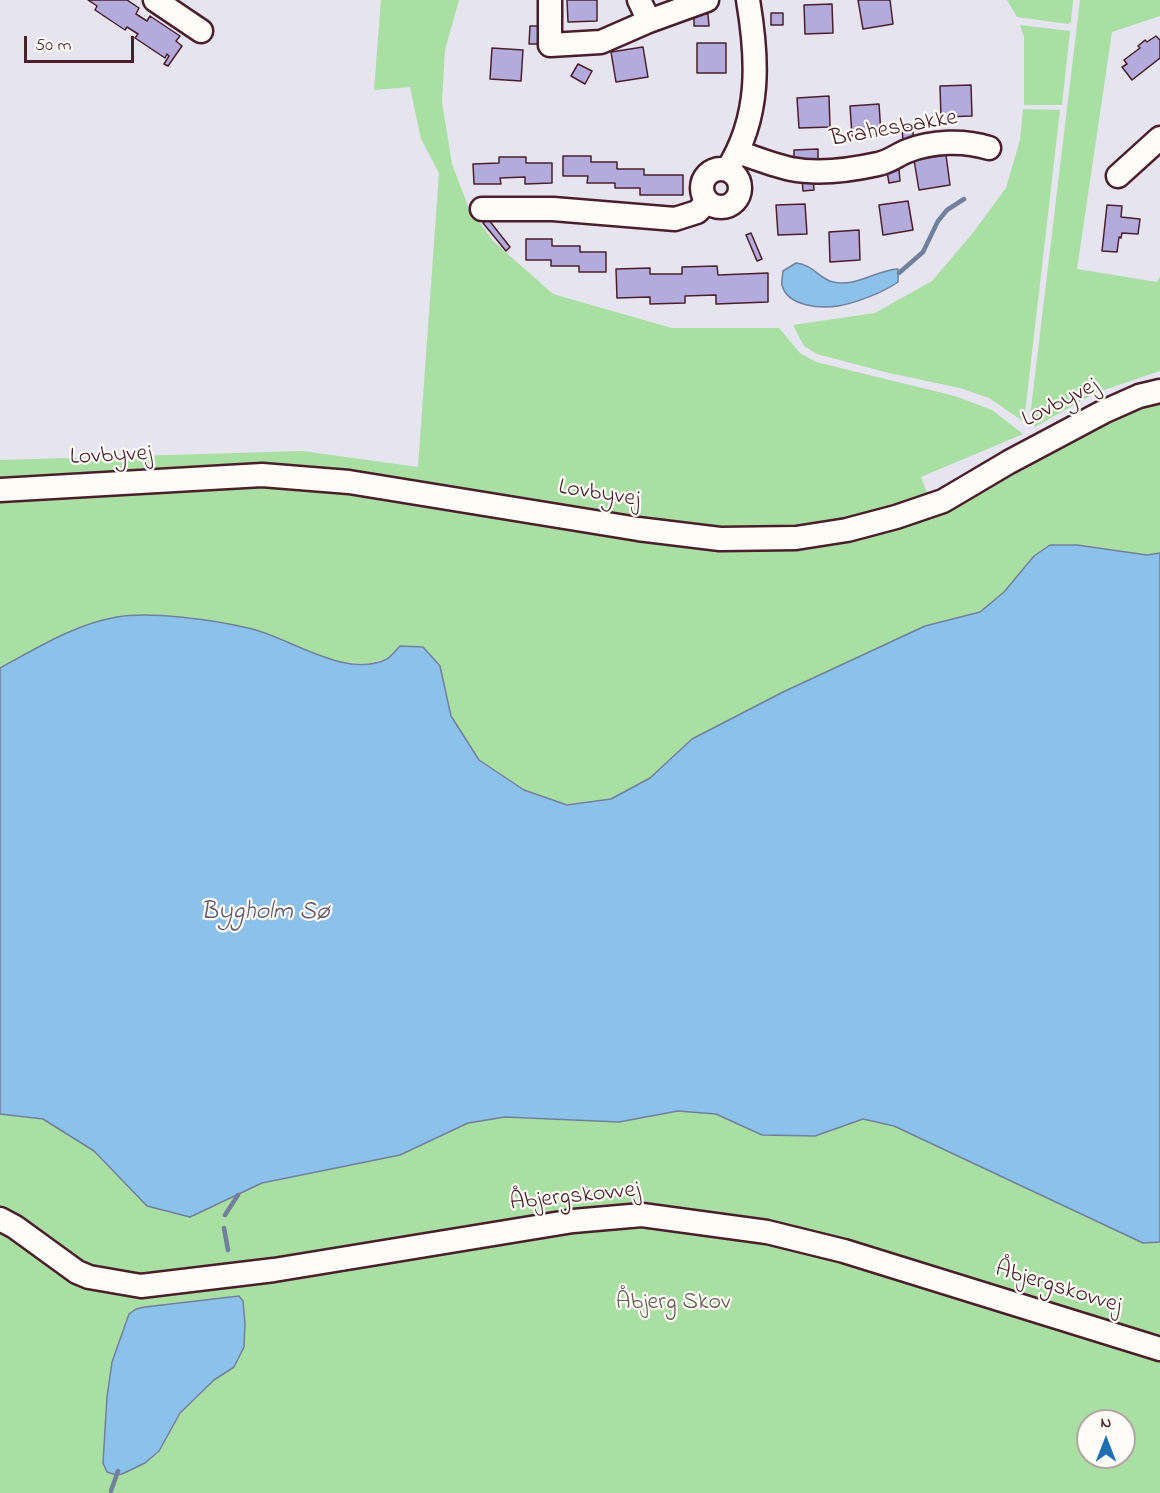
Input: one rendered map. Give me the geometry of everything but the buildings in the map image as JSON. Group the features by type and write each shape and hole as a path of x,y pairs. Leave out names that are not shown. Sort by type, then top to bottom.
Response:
{"street":[{"path":"155,0 201,31"},
{"path":"550,0 550,45 601,42 707,0"},
{"path":"639,0 650,21"},
{"path":"482,209 553,209 675,219 697,212 707,202 713,206 726,207 736,200 740,186 732,161 754,92 756,49 748,0 755,0"},
{"path":"1118,176 1160,138"},
{"name":"Brahesbakke","path":"732,161 812,171 886,162 909,150 945,144 969,143 989,148"},
{"name":"Lovbyvej","path":"0,490 262,475 349,482 638,529 720,539 796,538 847,530 943,501 1009,462 1103,412 1139,396 1160,391"},
{"name":"Åbjergskovvej","path":"0,1219 15,1227 77,1272 89,1277 141,1286 274,1270 573,1221 642,1215 767,1232 844,1251 1160,1349"}],"green space":[{"path":"381,0 459,0 445,50 442,102 452,164 468,206 493,241 553,294 672,328 779,328 800,353 816,362 955,396 992,410 1023,434 921,477 935,514 963,504 1072,440 1160,400 1160,553 1147,555 1077,545 1034,556 1004,592 980,612 925,626 783,692 692,739 650,778 611,799 567,805 524,790 479,760 451,716 440,666 388,658 367,664 335,661 250,628 70,631 0,668 0,460 302,451 418,467 439,173 421,139 410,87 374,90"},
{"path":"1007,0 1073,0 1071,22 1068,24 1017,17"},
{"path":"1080,0 1160,0 1160,16 1112,32 1077,269 1157,282 1160,277 1160,371 1095,393 1035,427 1030,417"},
{"path":"1020,25 1070,31 1062,105 1024,105 1024,37"},
{"path":"1023,109 1060,110 1024,422 989,398 960,388 889,373 817,354 804,346 793,325 875,313 932,281 972,234 1006,188 1020,140"},
{"name":"Åbjerg Skov","path":"678,1111 716,1114 762,1135 815,1136 863,1119 894,1126 1143,1243 1160,1242 1160,1493 0,1493 0,1114 43,1119 94,1151 147,1206 190,1217 262,1183 400,1155 468,1123 505,1117 619,1122","holes":["239,1296 245,1324 244,1347 234,1367 214,1380 180,1413 159,1451 145,1463 103,1463 107,1397 112,1362 136,1309"]}],"water":[{"path":"796,263 807,266 828,280 842,283 898,269 898,282 878,293 853,302 831,307 814,306 790,298 782,285 783,271"},
{"name":"Bygholm Sø","path":"1050,545 1077,545 1147,555 1160,553 1160,1242 1143,1243 894,1126 863,1119 815,1136 762,1135 716,1114 678,1111 619,1122 505,1117 468,1123 400,1155 262,1183 190,1217 147,1206 94,1151 43,1119 0,1114 0,668 86,625 131,615 200,619 248,628 264,632 335,661 353,664 371,664 387,659 400,646 423,647 440,666 451,716 479,760 524,790 567,805 611,799 650,778 692,739 783,692 925,626 980,612 1004,592 1034,556"},
{"path":"239,1296 243,1301 244,1347 234,1367 214,1380 180,1413 159,1451 145,1463 122,1474 107,1472 103,1463 107,1397 112,1362 129,1314 145,1307"}],"waterway":[{"path":"899,273 923,252 938,221 947,210 964,199"},
{"path":"225,1215 238,1195"},
{"path":"224,1228 228,1250"},
{"path":"111,1491 118,1471"}]}
